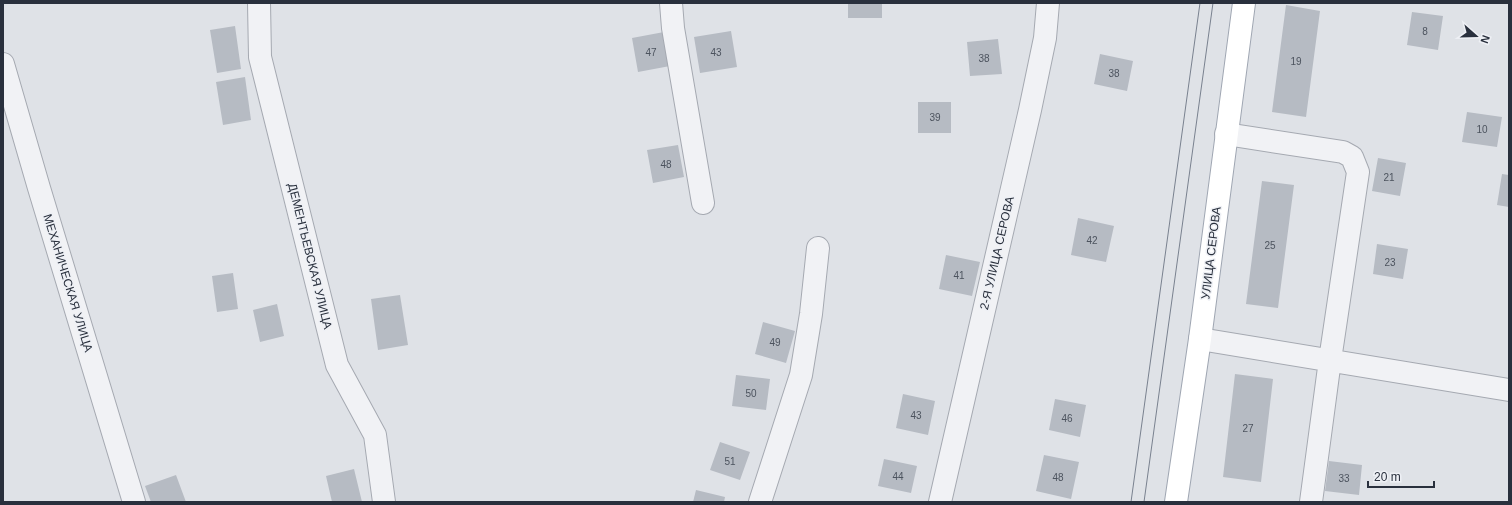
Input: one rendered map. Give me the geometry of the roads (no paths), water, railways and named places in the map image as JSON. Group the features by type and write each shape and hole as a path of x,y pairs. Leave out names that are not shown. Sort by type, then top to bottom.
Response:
{"main road":[{"name":"УЛИЦА СЕРОВА","path":"1176,502 1200,339 1244,3"}],"street":[{"name":"ДЕМЕНТЬЕВСКАЯ УЛИЦА","path":"259,3 260,57 338,365 375,435 384,502"},
{"path":"671,3 674,36 703,203"},
{"name":"2-Я УЛИЦА СЕРОВА","path":"940,502 1030,110 1045,38 1048,3"},
{"name":"МЕХАНИЧЕСКАЯ УЛИЦА","path":"3,64 134,502"},
{"path":"1226,134 1343,152 1352,157 1358,172 1330,360 1312,502"},
{"path":"760,502 801,374 811,314 818,248"},
{"path":"1200,339 1509,390"}],"tram line":[{"path":"1131,502 1200,3"},
{"path":"1144,502 1213,3"}]}
